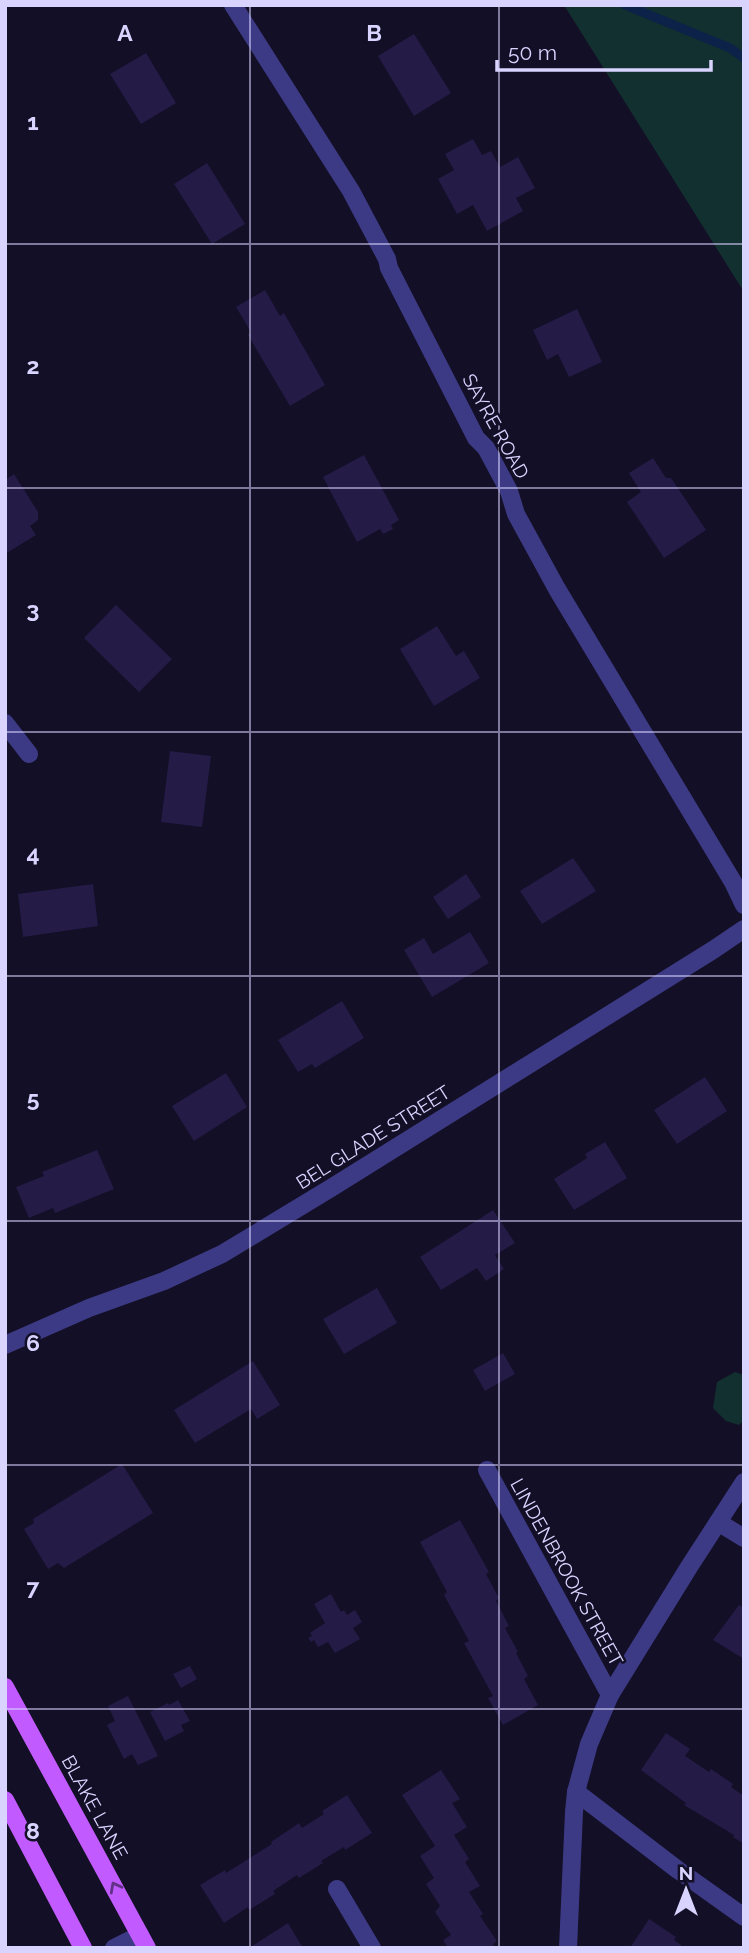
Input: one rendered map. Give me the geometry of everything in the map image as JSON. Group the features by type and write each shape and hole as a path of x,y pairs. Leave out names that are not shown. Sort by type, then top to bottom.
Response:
{"main road":[{"name":"BLAKE LANE","path":"5,1687 143,1941"},
{"path":"5,1800 83,1948"}],"street":[{"name":"SAYRE ROAD","path":"233,5 351,191 476,438 486,448 509,491 516,514 557,589 733,882 744,905"},
{"path":"5,723 29,754"},
{"name":"BEL GLADE STREET","path":"5,1345 89,1308 164,1281 222,1254 744,929"},
{"name":"LINDENBROOK STREET","path":"487,1471 610,1695"},
{"name":"LINDENBROOK STREET","path":"568,1948 576,1792 589,1744 610,1695 744,1482"},
{"path":"718,1522 744,1538"},
{"path":"576,1792 744,1917"},
{"path":"337,1889 372,1948"},
{"path":"114,1948 143,1941"}],"green space":[{"path":"564,5 744,5 744,292"},
{"path":"735,1372 744,1375 744,1420 739,1425 726,1421 713,1408 717,1382"}],"building":[{"path":"414,34 451,93 414,116 378,56"},
{"path":"146,53 176,103 141,124 110,74"},
{"path":"473,139 482,155 491,151 500,167 518,157 535,188 516,198 523,211 487,231 473,205 457,214 438,179 454,170 445,154"},
{"path":"207,163 245,224 212,244 174,184"},
{"path":"265,290 280,316 284,313 325,385 290,406 248,335 251,332 236,307"},
{"path":"577,309 602,362 569,377 558,354 547,360 533,330"},
{"path":"364,455 399,520 391,525 393,529 383,534 380,529 357,542 323,477"},
{"path":"653,458 666,478 671,478 706,530 664,558 627,502 641,492 629,473"},
{"path":"14,474 38,512 38,520 30,526 36,535 5,554 5,480"},
{"path":"116,605 172,659 139,692 84,638"},
{"path":"437,626 456,656 464,651 480,678 434,706 400,649"},
{"path":"170,751 211,756 202,827 161,822"},
{"path":"573,858 596,891 542,924 520,891"},
{"path":"466,874 481,897 448,919 433,897"},
{"path":"93,884 98,926 23,937 18,894"},
{"path":"470,932 489,963 432,997 404,950 424,938 433,954"},
{"path":"342,1001 364,1038 315,1068 312,1064 298,1072 278,1040"},
{"path":"226,1073 247,1107 194,1141 172,1106"},
{"path":"705,1077 727,1111 677,1144 654,1110"},
{"path":"605,1142 627,1178 574,1210 554,1179 587,1158 585,1154"},
{"path":"97,1150 114,1189 55,1213 53,1208 29,1218 16,1187 44,1176 42,1172"},
{"path":"493,1210 515,1243 495,1255 504,1269 486,1281 477,1268 441,1290 420,1257"},
{"path":"377,1288 397,1323 344,1354 323,1319"},
{"path":"503,1353 515,1374 485,1391 473,1370"},
{"path":"253,1361 280,1405 257,1419 251,1409 195,1443 174,1410"},
{"path":"122,1464 153,1513 64,1568 58,1563 48,1569 24,1529 34,1523 33,1519"},
{"path":"460,1520 489,1572 486,1574 499,1598 496,1601 509,1626 505,1628 528,1676 524,1679 538,1705 503,1725 488,1698 493,1696 464,1643 469,1641 444,1595 447,1592 420,1542"},
{"path":"331,1594 341,1612 344,1610 347,1615 355,1610 362,1622 353,1628 360,1639 335,1653 328,1642 318,1647 314,1640 311,1642 308,1638 312,1636 310,1633 325,1623 314,1604"},
{"path":"739,1605 744,1608 744,1659 713,1640"},
{"path":"190,1666 197,1679 181,1688 173,1674"},
{"path":"128,1696 158,1756 138,1765 132,1754 124,1759 107,1725 115,1721 108,1706"},
{"path":"178,1700 190,1721 181,1725 184,1731 165,1741 150,1712"},
{"path":"666,1733 690,1749 685,1756 709,1772 711,1769 733,1784 731,1787 744,1796 744,1844 684,1805 686,1803 641,1770"},
{"path":"441,1770 460,1799 452,1803 467,1827 454,1835 469,1859 465,1862 480,1886 469,1892 483,1914 480,1916 497,1941 493,1944 495,1948 448,1948 443,1940 451,1935 435,1912 440,1906 426,1884 434,1878 420,1856 435,1846 402,1795"},
{"path":"347,1795 372,1833 321,1861 323,1863 299,1878 297,1875 273,1891 275,1894 224,1923 200,1885 225,1870 226,1873 299,1823 302,1828"},
{"path":"649,1919 676,1937 674,1940 685,1948 630,1948"},
{"path":"288,1923 303,1948 249,1948"}],"waterway":[{"path":"625,5 730,48 744,58"}]}
